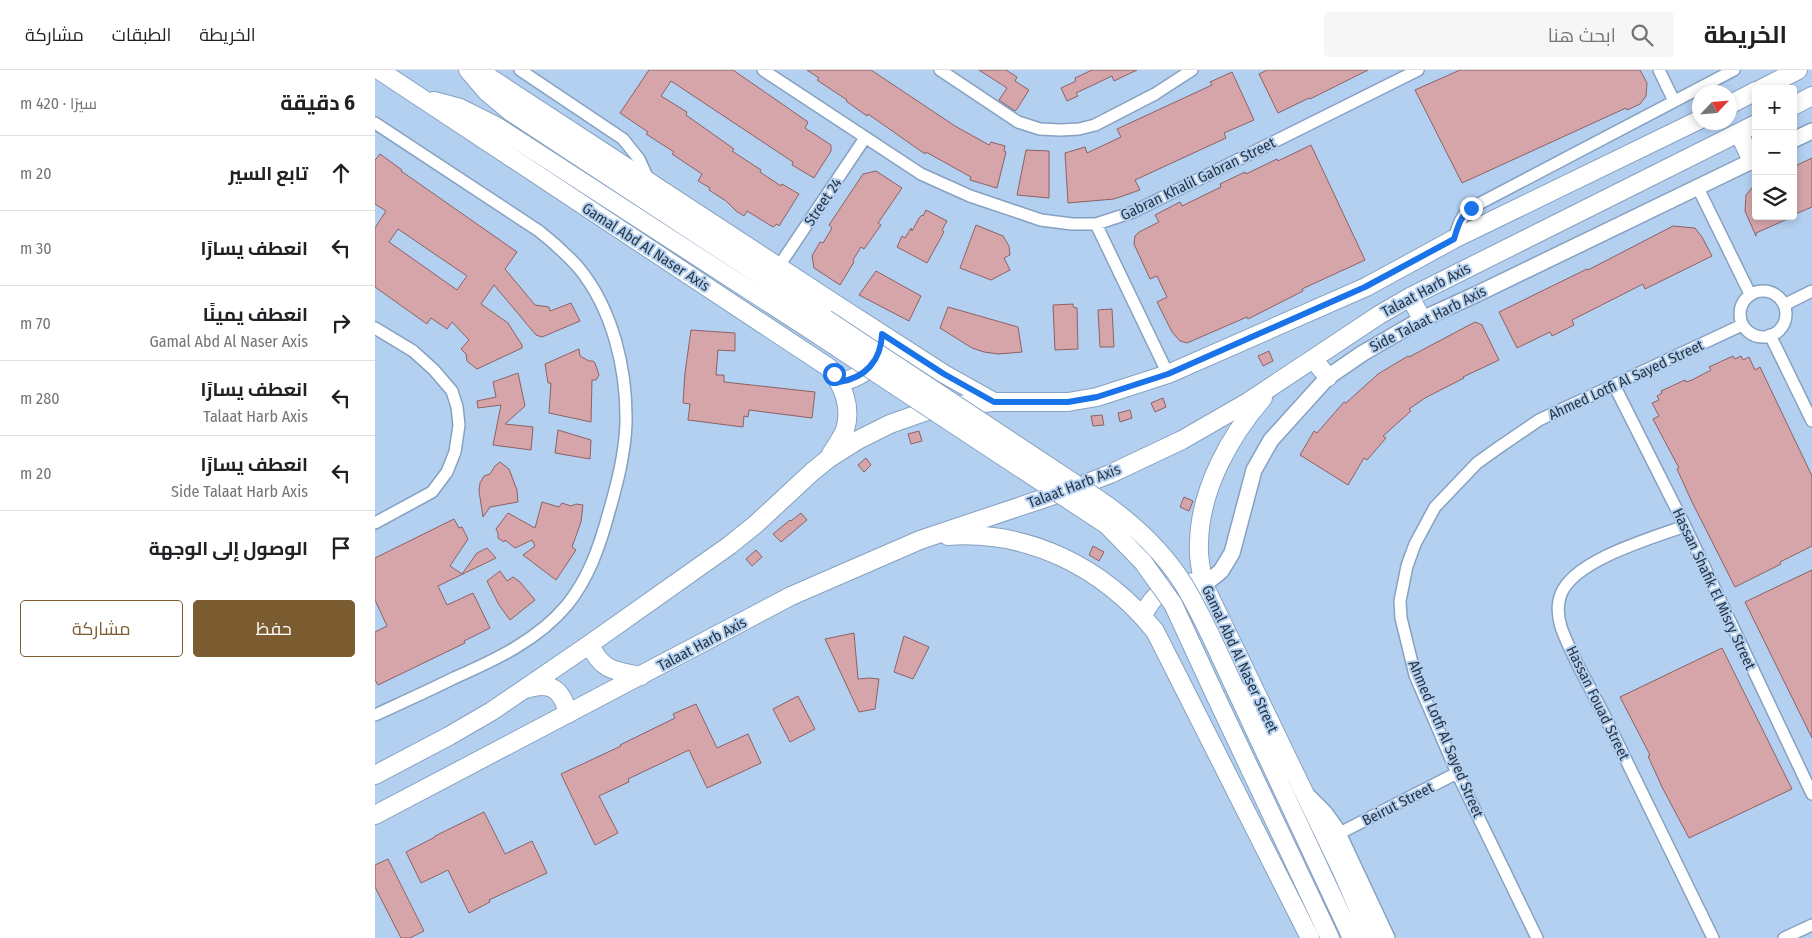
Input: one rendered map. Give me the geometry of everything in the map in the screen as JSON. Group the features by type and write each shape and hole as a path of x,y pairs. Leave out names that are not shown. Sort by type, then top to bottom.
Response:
{"main road":[{"name":"Gamal Abd Al Naser Axis","path":"379,70 820,361 834,374 846,400 844,432 828,459"},
{"path":"468,70 485,91 511,112 1104,502 1127,520 1158,551 1183,584 1202,618 1352,938"},
{"path":"478,70 944,374 994,402"},
{"path":"1769,85 1798,70"},
{"path":"1737,101 1752,94"},
{"path":"1797,104 1812,96"},
{"path":"421,98 454,106 485,120 817,334 1107,525 1143,562 1168,597 1185,627 1330,938"},
{"name":"Talaat Harb Axis","path":"375,775 449,736 524,690 730,545 828,459 858,440 890,424 923,412 959,405 994,402 1068,402 1090,398 1168,374 1365,287 1454,239 1692,123"},
{"name":"Talaat Harb Axis","path":"375,815 791,596 921,540 1072,489 1110,474 1182,440 1279,382 1410,297 1752,126"},
{"path":"1739,133 1752,156"},
{"path":"1410,297 1422,319"},
{"path":"839,382 856,378 871,367 880,352 882,334"},
{"path":"1313,359 1327,377"},
{"name":"Gamal Abd Al Naser Street","path":"1279,382 1265,395 1242,424 1222,459 1205,503 1199,530 1199,558 1204,585 1341,869 1371,938"},
{"path":"921,540 977,536 1014,540 1042,548 1068,559 1101,578 1130,602 1155,630 1310,938"},
{"path":"1143,616 1151,600 1165,589 1190,582 1204,585"},
{"path":"590,644 599,662 610,670 641,676"},
{"path":"524,690 539,685 554,688 564,699 568,714"}],"street":[{"path":"520,70 623,139 639,159 649,181"},
{"name":"Gabran Khalil Gabran Street","path":"763,70 921,174 969,196 1041,220 1071,224 1096,224 1133,212 1419,70"},
{"path":"940,70 1018,122 1040,129 1061,130 1079,129 1095,125 1155,94 1192,70"},
{"path":"1659,70 1674,101"},
{"path":"1454,239 1459,222 1464,213 1471,208 1734,70"},
{"path":"375,123 539,231 561,248 579,269 595,291 607,316 617,348 623,380 626,423 615,490 599,549 584,579 567,605 532,636 507,653 375,715"},
{"path":"1797,138 1812,131"},
{"name":"Street 24","path":"779,266 865,138"},
{"name":"Side Talaat Harb Axis","path":"1204,585 1221,572 1231,553 1254,470 1271,440 1327,377 1363,353 1422,319 1752,161"},
{"path":"1698,188 1750,294"},
{"path":"1096,224 1168,374"},
{"path":"1756,291 1769,291 1781,299 1784,305 1785,319 1782,326 1770,336 1754,335 1742,325 1739,311 1745,299 1756,291"},
{"path":"1784,305 1812,291"},
{"name":"Ahmed Lotfi Al Sayed Street","path":"1537,938 1457,773 1415,675 1401,618 1400,601 1403,582 1415,544 1435,507 1477,463 1539,420 1742,325"},
{"path":"375,328 413,351 434,370 452,391 457,407 459,425 455,452 447,472 432,492 375,523"},
{"path":"1770,336 1812,421"},
{"name":"Hassan Shafik El Misry Street","path":"1614,385 1685,526 1812,794"},
{"name":"Hassan Fouad Street","path":"1685,526 1625,548 1580,570 1568,580 1561,594 1558,610 1560,626 1577,664 1604,715 1713,938"},
{"name":"Beirut Street","path":"1338,834 1457,773"},
{"path":"1304,792 1324,812 1338,834 1387,938"},
{"path":"1784,938 1812,925"}],"building":[{"path":"649,70 733,70 808,122 805,128 831,145 831,151 814,178 792,165 793,162 671,81 661,96 687,112 686,115 734,149 732,151 761,170 760,172 781,186 782,184 799,194 779,226 777,224 773,227 747,211 744,216 736,211 726,201 709,190 710,188 698,181 702,174 672,154 674,152 646,134 648,132 620,113"},
{"path":"807,70 871,70 955,126 989,145 991,142 1005,146 1004,151 1006,152 997,188 970,180 971,177 926,152 925,154 868,114 867,116 817,80 819,78"},
{"path":"979,70 1006,70 1017,77 1015,81 1029,90 1015,111 999,100 1007,88"},
{"path":"1092,70 1137,70 1114,81 1112,76 1076,93 1078,96 1067,101 1061,88 1076,81 1075,78"},
{"path":"1267,70 1368,70 1278,113 1259,74"},
{"path":"1460,70 1640,70 1647,83 1646,96 1640,104 1627,110 1626,108 1462,183 1415,90"},
{"path":"1232,72 1254,120 1224,133 1226,138 1135,180 1140,190 1114,199 1068,203 1065,153 1085,147 1087,153 1121,137 1117,129 1212,85 1210,82"},
{"path":"1311,145 1365,260 1302,289 1303,291 1248,319 1247,317 1187,343 1180,341 1172,332 1157,302 1167,297 1157,276 1150,279 1134,244 1135,236 1159,222 1155,215 1180,202 1182,206 1221,187 1220,184 1245,172 1246,174 1277,159 1278,161"},
{"path":"1026,150 1049,151 1049,198 1017,195"},
{"path":"380,154 401,171 517,252 505,269 535,305 549,307 550,311 571,303 580,321 542,337 536,335 494,285 481,304 508,323 522,348 477,369 467,361 466,354 461,349 469,340 452,322 447,329 431,318 427,324 375,287 375,228 386,211 375,204 375,160","holes":["398,229 467,276 457,290 389,242"]},
{"path":"1812,158 1812,207 1797,213 1797,175 1797,165"},
{"path":"876,171 902,188 878,223 881,225 864,249 861,247 840,285 814,268 812,256 820,242 823,243 832,228 829,225 863,174"},
{"path":"1752,188 1752,220 1785,220 1756,233 1756,236 1745,211 1746,195"},
{"path":"926,210 947,221 942,230 944,232 927,263 897,247 902,236 905,238 911,228 912,231"},
{"path":"976,225 1003,236 1009,246 1010,255 1004,258 1010,270 991,280 960,268"},
{"path":"1673,226 1695,228 1712,256 1645,289 1643,284 1572,320 1574,325 1552,336 1550,332 1517,348 1499,312 1588,270"},
{"path":"876,271 921,296 909,321 859,295"},
{"path":"1073,304 1073,307 1077,308 1078,349 1055,350 1053,305"},
{"path":"948,307 1018,327 1022,352 999,354 972,348 940,328"},
{"path":"1112,309 1114,347 1100,347 1098,310"},
{"path":"1475,322 1482,325 1499,360 1463,377 1409,409 1411,411 1383,436 1386,438 1367,460 1364,458 1348,485 1300,455 1314,431 1317,433 1344,402 1346,403 1378,374 1408,356"},
{"path":"691,330 735,333 735,351 718,350 716,375 724,375 724,382 815,392 812,418 749,410 748,417 744,416 743,427 688,420 690,404 683,403"},
{"path":"579,349 580,356 595,363 599,375 596,380 592,380 591,422 549,413 551,383 548,383 545,364"},
{"path":"1269,351 1273,361 1263,366 1258,356"},
{"path":"1733,356 1735,359 1741,356 1743,360 1749,357 1755,370 1760,367 1812,476 1812,546 1735,587 1692,502 1677,469 1679,468 1653,419 1659,416 1652,403 1659,400 1657,396 1662,393 1661,391 1685,380 1686,382 1692,380 1711,370 1709,367"},
{"path":"518,373 525,406 505,424 533,427 531,450 493,445 501,405 478,408 477,401 496,397 493,382"},
{"path":"1163,398 1166,407 1155,412 1151,403"},
{"path":"1130,410 1132,418 1120,422 1118,413"},
{"path":"1102,415 1104,425 1093,426 1091,416"},
{"path":"558,430 591,440 590,459 555,453"},
{"path":"919,431 922,441 911,444 908,434"},
{"path":"866,458 871,465 864,472 858,465"},
{"path":"500,462 509,469 517,490 518,502 490,507 483,517 479,491 480,483 484,476 490,474"},
{"path":"1184,497 1193,501 1189,511 1180,507"},
{"path":"542,502 559,507 562,503 571,506 576,504 583,505 581,522 572,547 576,550 556,580 523,555 535,546 532,540 515,548 505,540 504,542 498,538 496,529 508,513 535,528"},
{"path":"801,513 807,520 781,542 773,534"},
{"path":"454,519 459,528 462,527 468,539 450,566 462,574 477,553 487,548 496,558 438,586 447,605 473,593 490,628 464,641 465,643 378,685 375,680 375,632 387,626 375,600 375,558"},
{"path":"1093,546 1104,552 1099,561 1089,555"},
{"path":"756,550 762,557 752,566 746,559"},
{"path":"1812,570 1812,738 1745,602"},
{"path":"500,571 507,581 513,577 520,582 535,600 510,620 499,605 487,581"},
{"path":"854,633 858,679 879,679 875,709 859,712 825,639"},
{"path":"904,636 929,647 913,679 894,672"},
{"path":"1722,648 1792,789 1689,838 1662,787 1648,756 1650,755 1620,697"},
{"path":"798,696 815,729 790,742 773,709"},
{"path":"696,704 717,748 748,734 761,763 707,788 689,750 628,779 629,782 599,796 618,833 595,845 561,774 675,718 673,714"},
{"path":"484,812 505,854 532,841 547,873 489,900 490,902 469,913 448,870 421,883 406,852"},
{"path":"388,859 424,931 410,938 401,938 375,887 375,865"}],"route":[{"path":"834,374 839,382 856,378 864,373 871,367 880,352 882,334 944,374 994,402 1068,402 1097,397 1168,374 1365,287 1454,239 1459,222 1464,213 1471,208"}]}
